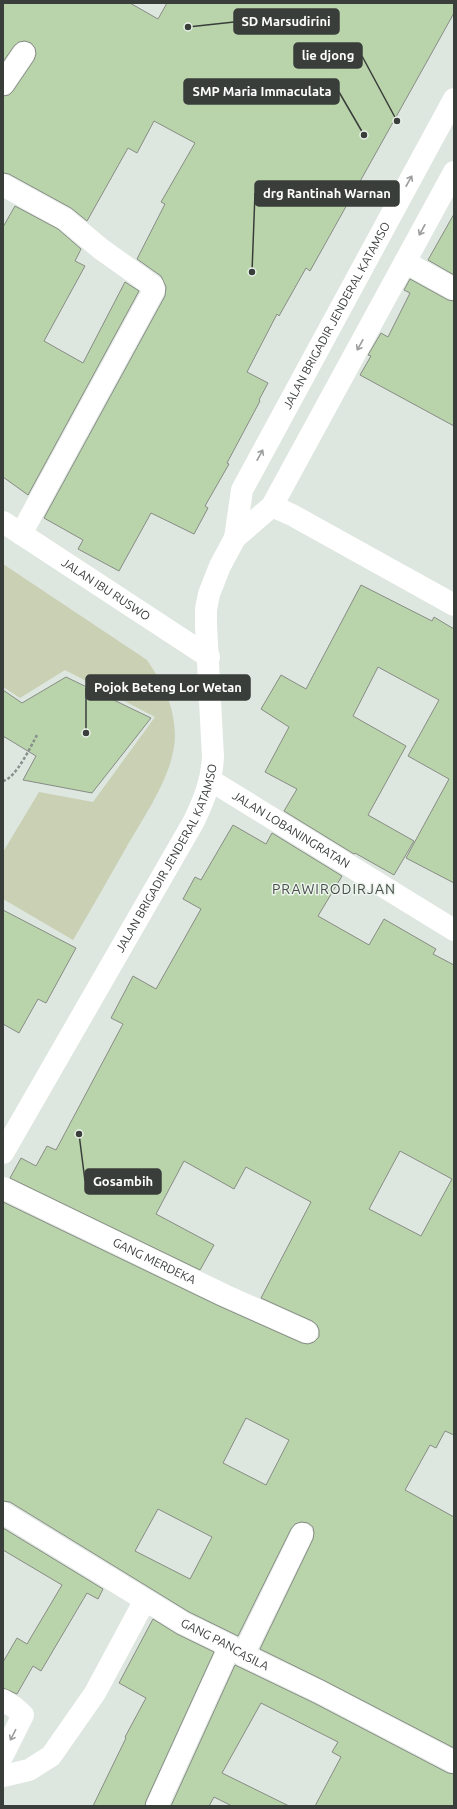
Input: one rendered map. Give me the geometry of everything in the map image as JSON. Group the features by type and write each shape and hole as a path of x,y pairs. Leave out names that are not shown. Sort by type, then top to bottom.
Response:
{"street":[{"path":"3,84 24,53"},
{"name":"JALAN BRIGADIR JENDERAL KATAMSO","path":"3,1153 194,821 206,793 213,768 213,744 206,609 214,579 235,538 242,490 454,99"},
{"name":"JALAN BRIGADIR JENDERAL KATAMSO","path":"235,538 272,506 454,172"},
{"path":"3,185 65,219 101,249 152,286 154,290 21,534"},
{"path":"405,262 454,288"},
{"path":"272,506 292,515 454,605"},
{"name":"JALAN IBU RUSWO","path":"3,522 209,657"},
{"name":"JALAN LOBANINGRATAN","path":"210,780 454,930"},
{"name":"GANG MERDEKA","path":"3,1188 224,1295 307,1332"},
{"name":"GANG PANCASILA","path":"3,1513 183,1623 454,1762"},
{"path":"157,1806 236,1651 302,1534"},
{"path":"3,1776 29,1770 51,1756 95,1693 146,1600"},
{"path":"3,1700 23,1715 3,1755"}],"path":[{"path":"3,781 7,780 21,762 37,735"}],"green space":[{"path":"3,564 147,660 163,687 173,714 175,735 174,749 164,779 157,794 73,940 3,899 3,852 39,792 93,802 155,717 65,670 20,698 3,687"}],"building":[{"path":"3,3 130,3 158,19 167,3 454,3 454,13 310,271 306,268 279,316 277,314 247,372 268,383 227,463 229,464 205,506 208,508 194,534 151,513 119,571 78,549 83,540 44,518 165,296 166,287 161,276 137,259 165,204 161,202 195,143 154,121 137,153 128,148 87,221 71,208 9,174 3,173 3,96 9,95 13,91 34,60 36,54 35,48 31,43 25,41 19,42 14,46 3,62"},
{"path":"15,206 58,229 81,249 75,261 85,266 44,341 83,363 125,282 139,291 28,495 3,477 3,227"},
{"path":"454,214 454,275 428,260"},
{"path":"410,279 448,300 454,301 454,426 360,375 371,356 368,355 381,333 388,337 410,293 404,290"},
{"path":"361,585 432,621 434,617 454,629 454,883 406,858 449,779 408,756 439,700 378,667 353,716 406,746 368,815 414,841 394,875 355,853 354,854 284,811 297,789 265,772 289,727 261,709 281,675 306,689"},
{"path":"66,677 151,718 92,793 23,780 36,756 3,736 3,690 22,703"},
{"path":"233,825 266,844 272,833 342,876 318,916 369,945 384,919 436,949 433,954 454,965 454,1435 445,1431 436,1448 430,1445 405,1490 454,1517 454,1748 260,1649 313,1539 313,1527 308,1523 301,1522 295,1524 291,1529 238,1636 189,1612 10,1502 3,1501 3,1202 219,1306 302,1343 308,1344 314,1342 319,1337 317,1325 312,1321 261,1298 311,1202 246,1167 234,1189 184,1161 156,1214 214,1245 200,1270 10,1178 21,1158 36,1166 47,1146 56,1150 123,1024 111,1018 133,976 156,989 201,909 183,899 195,877 201,880","holes":["400,1151 452,1179 421,1236 369,1209","246,1418 289,1440 266,1485 223,1463","158,1509 212,1537 190,1579 135,1551"]},
{"path":"3,910 76,948 46,1003 38,999 19,1033 3,1024"},
{"path":"3,1528 103,1589 98,1599 87,1593 41,1671 33,1666 17,1694 3,1688 3,1662 17,1638 27,1644 62,1585 3,1550"},
{"path":"153,1619 177,1634 214,1652 145,1806 93,1806 126,1738 125,1737 146,1698 119,1683"},
{"path":"235,1665 314,1703 448,1773 454,1774 454,1806 315,1806 341,1757 332,1752 338,1742 261,1703 222,1773 289,1806 232,1806 214,1797 209,1806 171,1806"}],"place":[{"name":"SD Marsudirini","path":"188,27"},
{"name":"lie djong","path":"397,121"},
{"name":"SMP Maria Immaculata","path":"364,135"},
{"name":"drg Rantinah Warnan","path":"252,272"},
{"name":"Pojok Beteng Lor Wetan","path":"86,733"},
{"name":"Gosambih","path":"79,1134"}],"district":[{"name":"PRAWIRODIRJAN","path":"334,889"}]}
